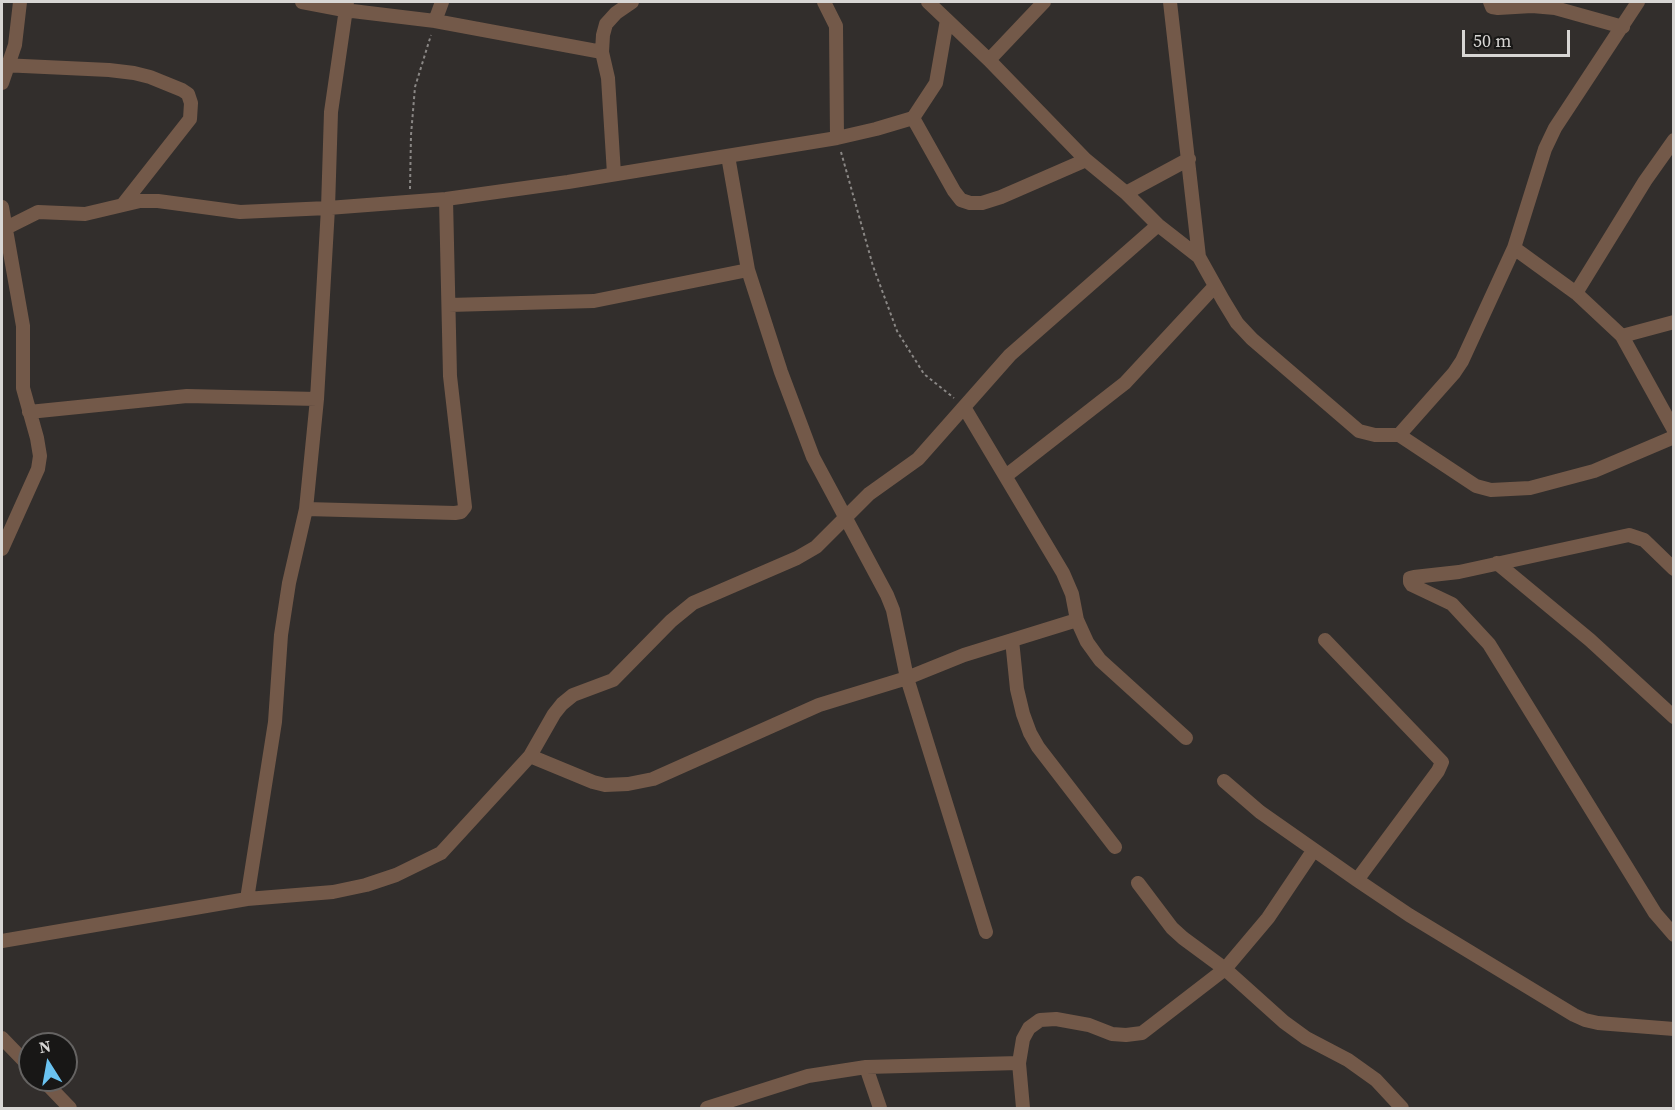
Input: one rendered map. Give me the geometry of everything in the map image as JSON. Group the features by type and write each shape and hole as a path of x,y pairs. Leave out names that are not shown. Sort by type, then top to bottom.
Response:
{"street":[{"path":"2,83 5,66 15,45 20,2"},
{"path":"302,2 346,6 602,52"},
{"path":"435,21 442,2"},
{"path":"614,174 608,78 602,52 603,35 606,24 616,13 632,2"},
{"path":"825,2 836,26"},
{"path":"837,138 836,26 838,2"},
{"path":"928,2 989,60 1086,160 1126,193 1158,225 1199,257"},
{"path":"989,60 1044,2"},
{"path":"1170,2 1199,257 1237,323 1346,422 1359,431 1375,435 1399,435 1476,486 1491,490 1530,488 1594,471 1674,437"},
{"path":"1490,2 1492,7 1498,8 1532,6 1555,8 1623,27"},
{"path":"1399,435 1455,373 1462,361 1514,248 1545,149 1555,128 1638,2"},
{"path":"247,899 275,722 281,635 289,583 306,509 317,399 331,112 346,6"},
{"path":"3,229 38,212 85,214 124,203 158,201 240,212 446,199 837,138 913,118 934,88 947,20"},
{"path":"5,66 134,73 150,77 188,94 191,103 190,119 124,203"},
{"path":"913,118 954,191 961,200 969,203 982,203 1001,197 1086,160"},
{"path":"1576,293 1674,140"},
{"path":"728,156 748,270 781,372 813,457 893,610 907,678 986,932"},
{"path":"1126,193 1189,159"},
{"path":"306,509 455,513 461,512 465,507 450,376 446,199"},
{"path":"2,207 3,229 23,326 23,387 40,456 38,469 2,549"},
{"path":"2,941 247,899 333,892 366,885 424,863 441,853 530,756 562,704 573,696 613,680 670,621 693,603 797,558 816,547 847,519 869,494 918,459 1005,360 1158,225"},
{"path":"1514,248 1576,293 1622,336 1674,430"},
{"path":"449,305 594,301 748,270"},
{"path":"1007,475 1125,383 1215,286"},
{"path":"1622,336 1674,322"},
{"path":"29,412 187,396 317,399"},
{"path":"964,407 1064,573 1072,594 1077,620 1087,642 1100,660 1186,738"},
{"path":"1674,569 1644,540 1629,535 1459,572 1410,578 1412,585 1452,604 1489,644 1655,913 1674,935"},
{"path":"1497,564 1590,640 1674,717"},
{"path":"530,756 599,784 628,784 645,780 680,768 809,709 907,678 964,655 1077,620"},
{"path":"1012,640 1017,690 1030,733 1038,747 1115,847"},
{"path":"1325,640 1442,762 1438,771 1357,880"},
{"path":"1224,781 1260,812 1313,851 1409,915 1574,1015 1598,1023 1674,1029"},
{"path":"1023,1108 1019,1063 1029,1028 1040,1020 1056,1019 1089,1025 1112,1034 1142,1033 1225,969 1268,918 1313,851"},
{"path":"1138,883 1172,928 1183,938 1225,969 1284,1022 1306,1038 1348,1060 1376,1080 1402,1108"},
{"path":"2,1038 18,1055"},
{"path":"711,1108 808,1076 866,1067 1019,1063"},
{"path":"866,1067 880,1108"},
{"path":"55,1092 70,1108"}],"path":[{"path":"410,202 411,135 415,87 435,21"},
{"path":"837,138 873,266 897,331 924,374 964,407"}]}
